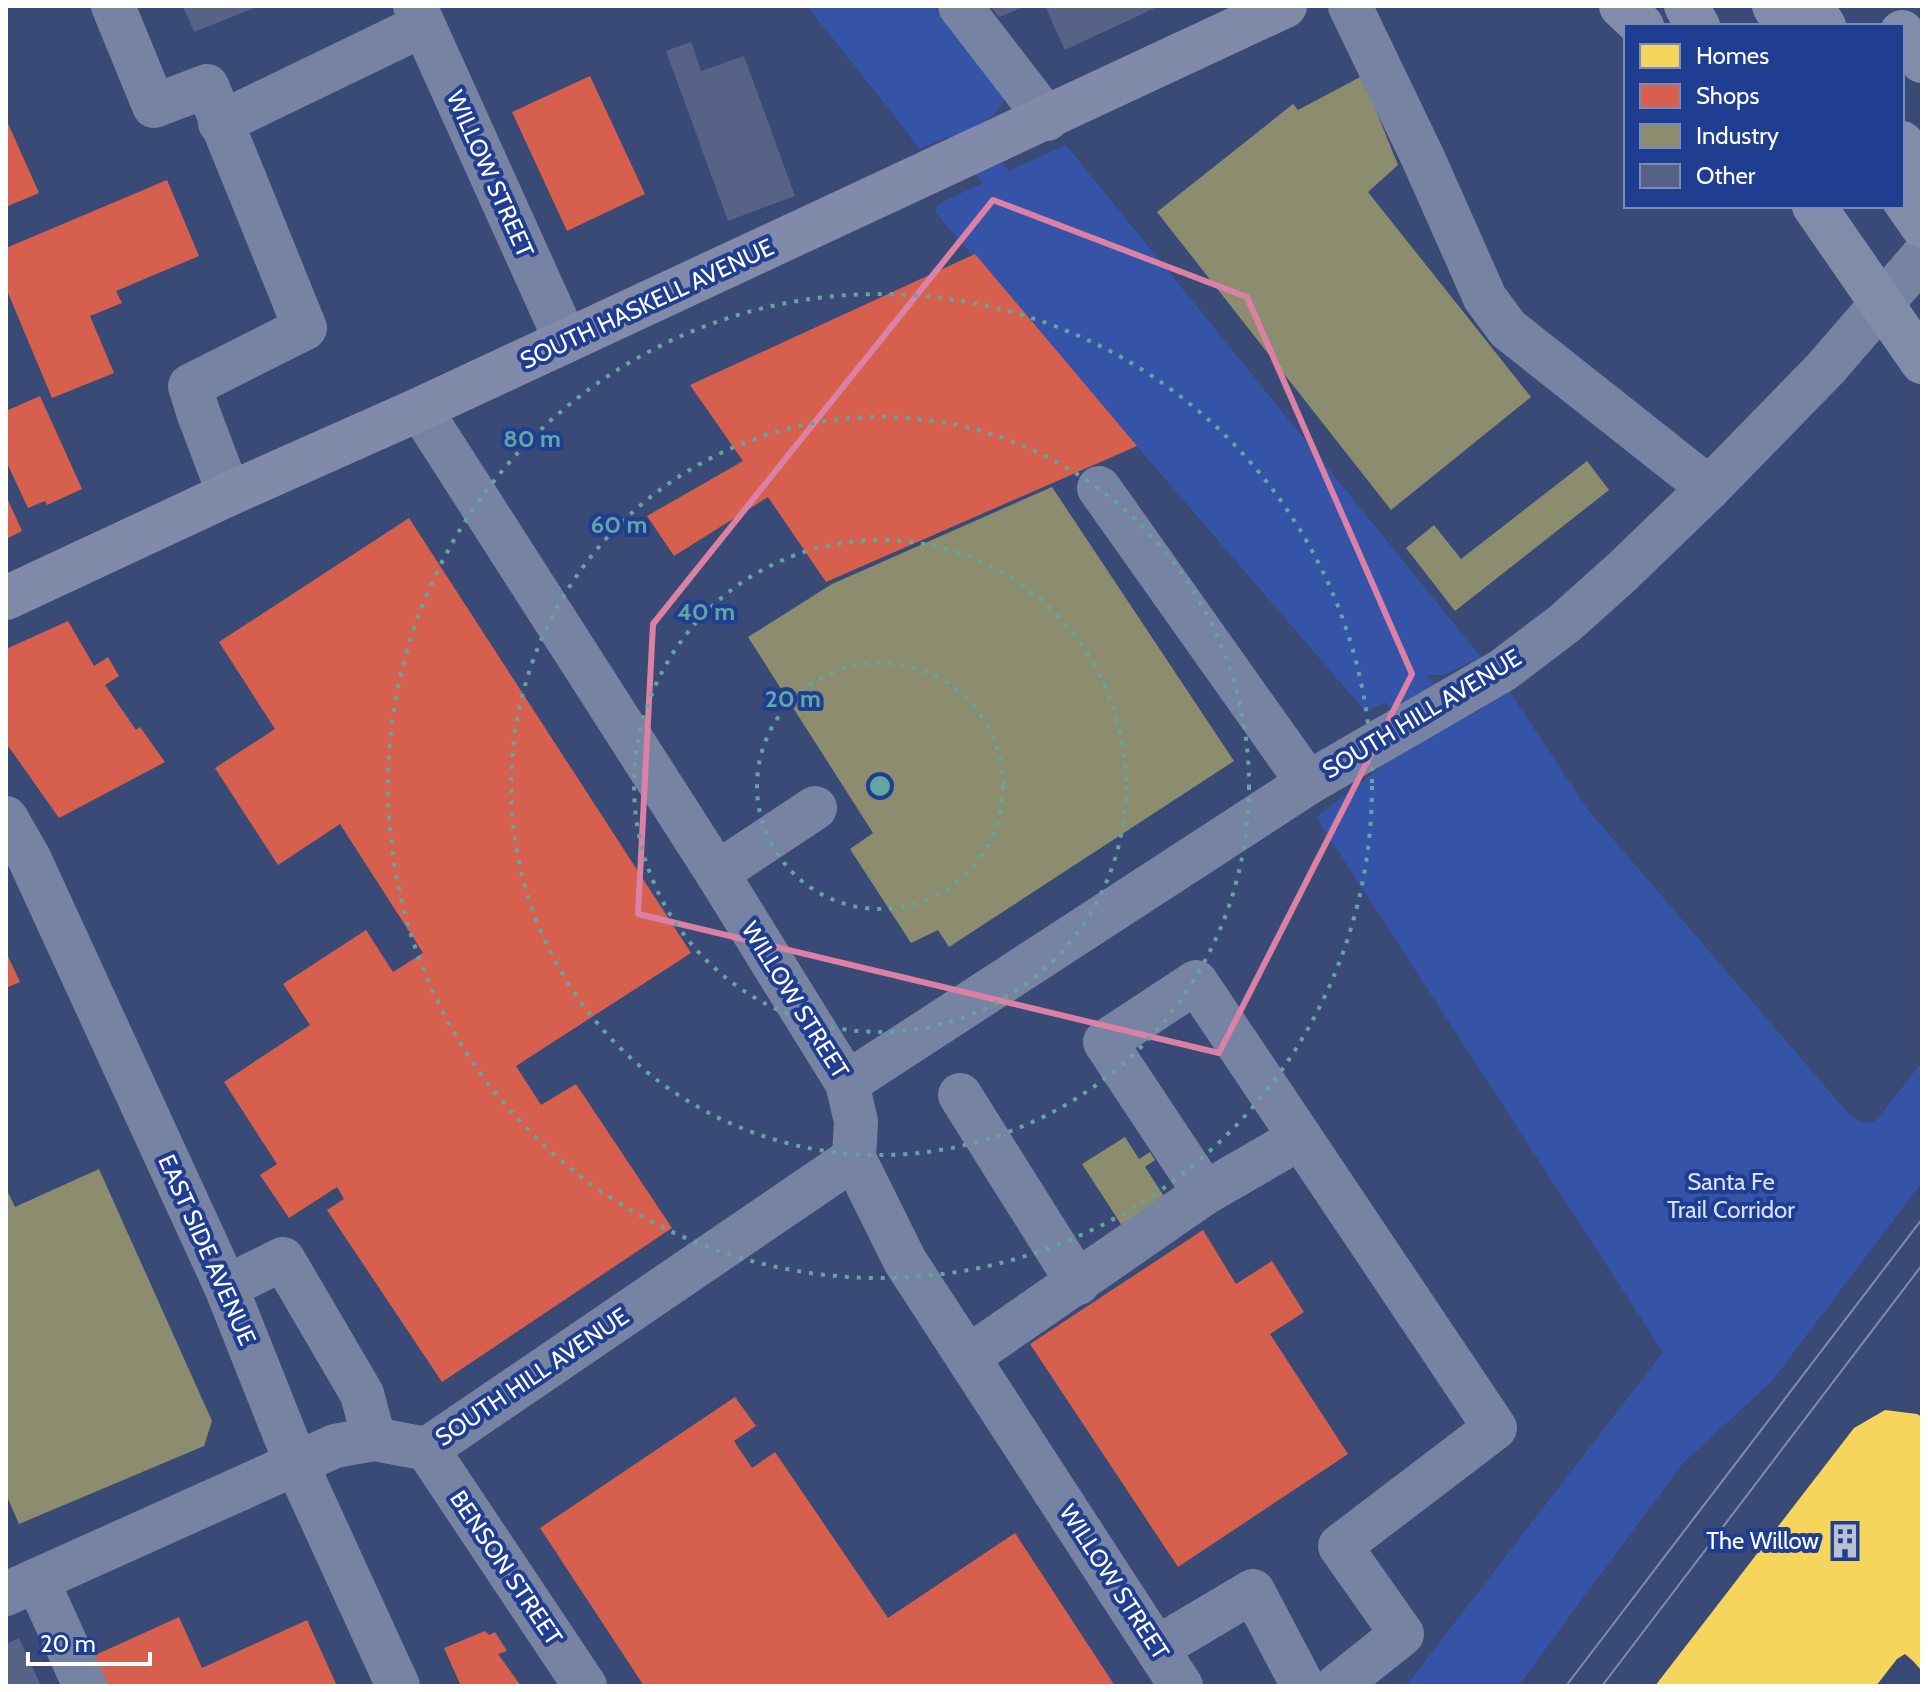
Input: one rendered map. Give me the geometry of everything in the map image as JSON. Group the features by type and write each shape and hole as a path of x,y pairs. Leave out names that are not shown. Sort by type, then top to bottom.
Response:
{"highway":[{"path":"1621,6 1640,24"},
{"path":"1686,6 1697,24"},
{"path":"1774,6 1786,24"},
{"path":"1811,6 1823,24"},
{"path":"1884,6 1897,24"},
{"path":"1904,35 1922,61"},
{"path":"1904,146 1922,170"},
{"path":"1904,200 1922,226"},
{"path":"1815,208 1922,362"}],"main road":[{"name":"SOUTH HASKELL AVENUE","path":"6,598 1047,119 1285,6"}],"street":[{"path":"113,6 154,106 207,86 305,328 190,386 229,494"},
{"path":"960,6 1047,119"},
{"path":"1350,6 1423,158 1485,298 1508,329 1709,488"},
{"path":"220,123 376,47 419,16"},
{"name":"WILLOW STREET","path":"419,16 566,341"},
{"name":"SOUTH HILL AVENUE","path":"847,1083 1308,783 1503,670 1576,613 1709,488 1825,369 1922,257"},
{"name":"WILLOW STREET","path":"420,409 717,873 847,1083 856,1121 854,1158 905,1261 1181,1686"},
{"path":"1099,488 1308,783"},
{"path":"717,873 815,808"},
{"name":"EAST SIDE AVENUE","path":"6,818 29,858 226,1287 296,1463 398,1686"},
{"path":"1205,1193 1105,1042 1196,982 1495,1428 1340,1546 1402,1634 1337,1686"},
{"path":"960,1095 1078,1283"},
{"path":"968,1357 1205,1193 1300,1138"},
{"name":"SOUTH HILL AVENUE","path":"22,1587 335,1446 374,1439 427,1449 854,1158"},
{"path":"226,1287 283,1259 362,1394 374,1439"},
{"name":"BENSON STREET","path":"427,1449 585,1686"},
{"path":"22,1587 85,1686"},
{"path":"1157,1648 1253,1591 1303,1686"}],"highlighted area":[{"path":"993,200 1247,297 1412,674 1219,1053 638,914 653,624"}],"green space":[{"name":"Santa Fe Trail Corridor","path":"807,6 933,6 1005,97 997,111 976,125 1009,171 1066,145 1481,657 1443,675 1427,675 1454,712 1473,714 1509,691 1588,810 1847,1112 1860,1122 1874,1123 1922,1062 1922,1182 1772,1381 1683,1463 1518,1686 1406,1686 1663,1352 1316,817 1416,740 1385,702 1366,712 935,212 938,204 983,183 948,137 919,149"}],"building: Homes":[{"name":"The Willow","path":"1885,1410 1922,1417 1922,1671 1905,1654 1897,1659 1876,1686 1655,1686 1854,1428"}],"building: Shops":[{"path":"590,76 645,194 567,231 512,112"},
{"path":"6,119 39,193 6,207"},
{"path":"167,180 199,256 116,291 122,303 90,316 114,373 52,398 6,288 6,248"},
{"path":"975,254 1137,446 826,582 768,497 674,556 647,516 743,461 690,385"},
{"path":"40,396 82,489 47,505 45,501 28,508 6,461 6,411"},
{"path":"6,496 22,531 6,539"},
{"path":"409,518 691,953 516,1066 541,1105 576,1084 672,1228 442,1382 327,1210 344,1199 337,1187 289,1218 260,1175 277,1164 224,1082 310,1025 283,984 366,930 393,972 423,953 340,824 278,865 215,768 275,729 219,642"},
{"path":"68,621 94,666 108,657 119,676 105,685 136,730 140,727 165,762 59,818 6,743 6,649"},
{"path":"6,952 20,982 6,988"},
{"path":"1203,1230 1236,1284 1272,1261 1304,1312 1270,1334 1348,1454 1178,1567 1030,1344"},
{"path":"735,1397 756,1426 734,1441 752,1468 775,1452 888,1618 1015,1533 1115,1686 644,1686 540,1528"},
{"path":"179,1617 202,1668 307,1620 337,1686 105,1686 91,1657"},
{"path":"485,1631 489,1635 495,1632 507,1651 498,1654 521,1686 461,1686 444,1648"}],"building: Industry":[{"path":"1362,76 1398,165 1368,192 1531,397 1391,510 1157,212 1293,104 1298,110"},
{"path":"1587,461 1609,490 1455,611 1406,548 1434,525 1461,559"},
{"path":"1052,487 1234,761 949,947 938,930 911,943 850,849 873,833 748,637 832,584"},
{"path":"1125,1137 1139,1159 1150,1152 1155,1160 1145,1167 1169,1204 1126,1232 1082,1164"},
{"path":"99,1169 212,1421 204,1446 19,1524 6,1494 6,1188 15,1207"}],"building: Other":[{"path":"183,6 259,6 194,32"},
{"path":"990,6 1026,6 999,17"},
{"path":"1045,6 1159,6 1065,50"},
{"path":"691,42 701,71 744,56 795,196 728,221 666,51"},
{"path":"19,1638 41,1686 6,1686 6,1644"}],"tram line":[{"path":"1566,1686 1922,1219"},
{"path":"1602,1686 1922,1265"}],"place":[{"name":"The Willow","path":"1845,1541"}]}
